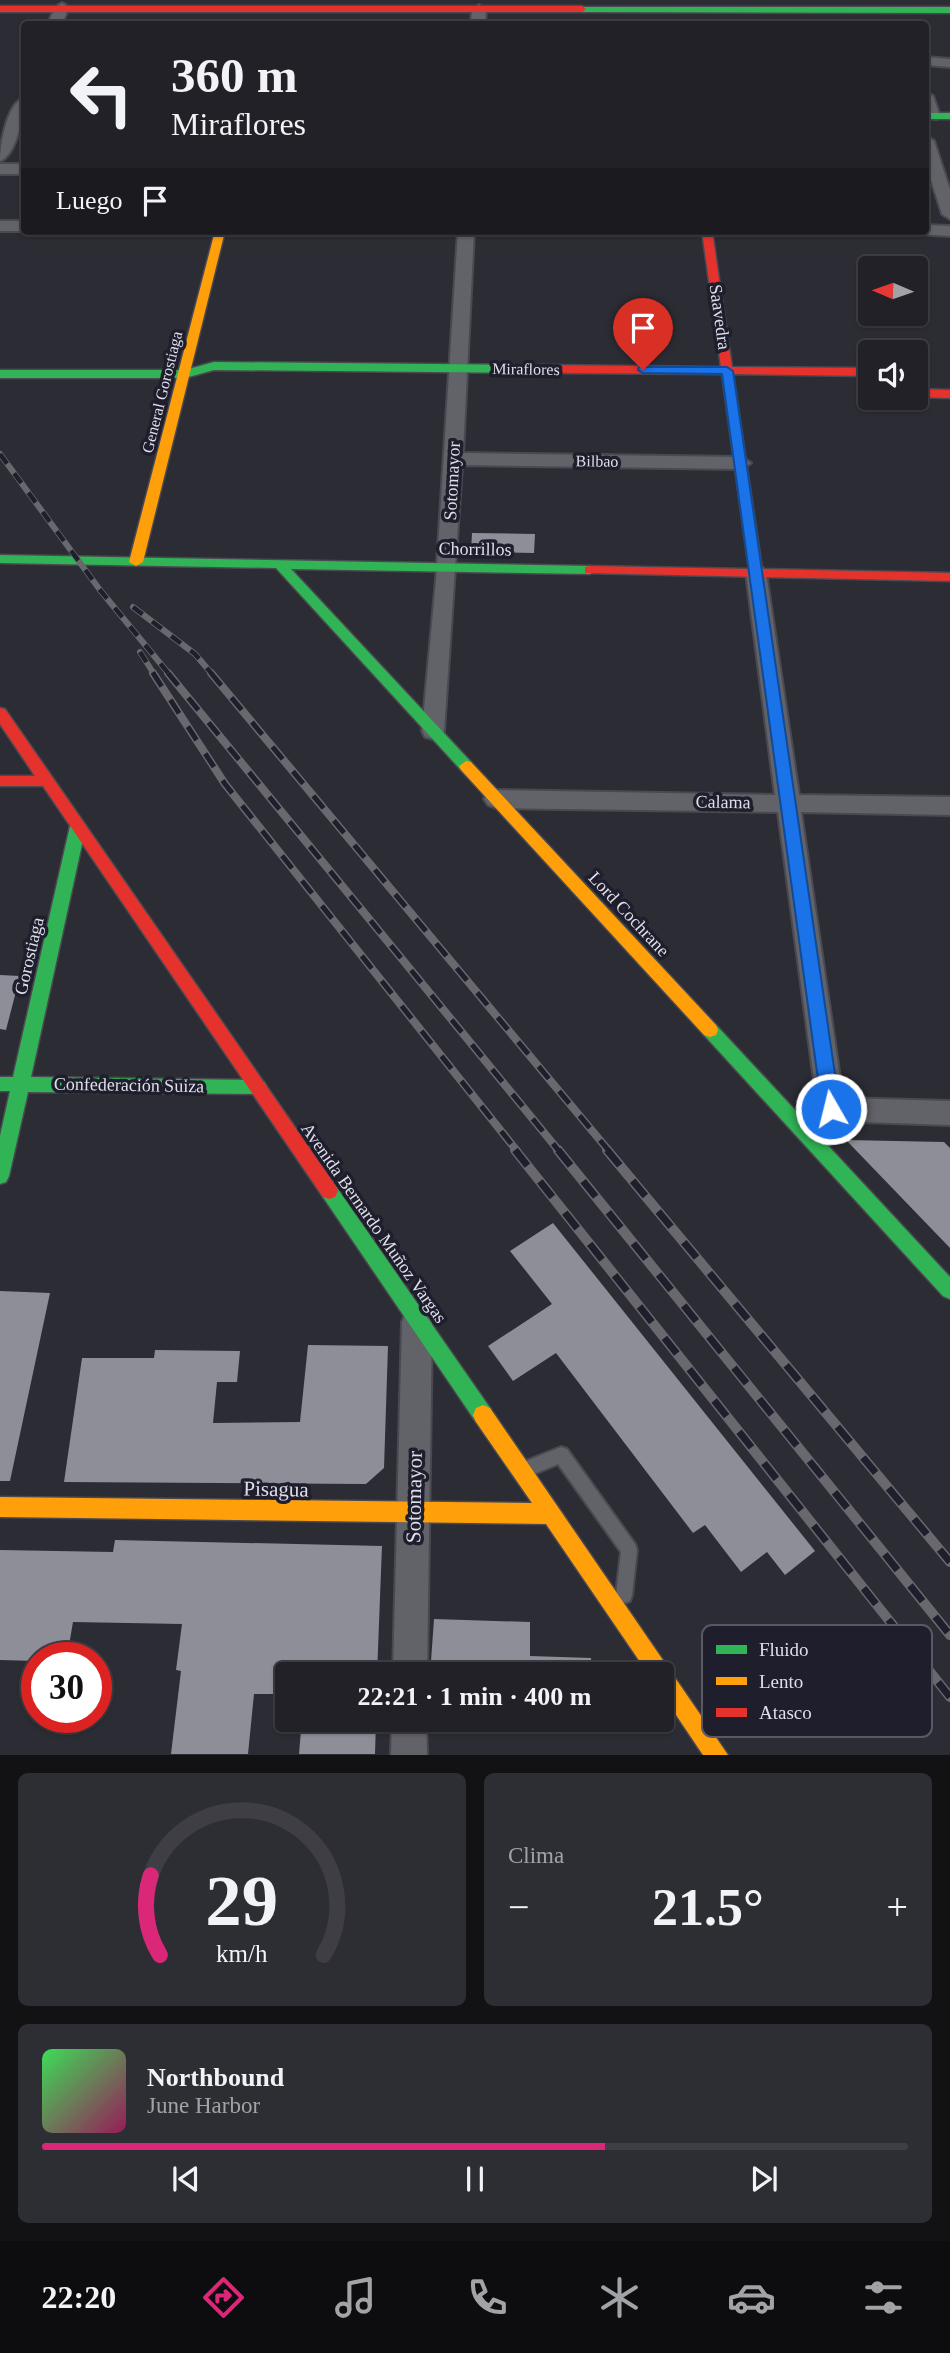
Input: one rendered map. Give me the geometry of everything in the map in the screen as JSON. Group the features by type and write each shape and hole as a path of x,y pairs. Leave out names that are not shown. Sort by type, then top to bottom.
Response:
{"street":[{"path":"271,21 275,4"},
{"path":"0,9 275,4 478,17 877,5 950,10"},
{"path":"56,21 62,7"},
{"path":"929,55 950,55"},
{"path":"929,61 950,63"},
{"path":"0,110 21,107"},
{"path":"929,107 950,116"},
{"path":"0,156 21,113"},
{"path":"929,150 950,214"},
{"path":"0,169 21,169"},
{"path":"0,226 21,226"},
{"path":"929,230 950,231"},
{"name":"General Gorostiaga","path":"136,562 219,235"},
{"name":"Sotomayor","path":"433,731 446,568 466,235"},
{"name":"Saavedra","path":"709,235 831,1109"},
{"name":"Miraflores","path":"2,374 185,374 214,366 458,381 727,371 858,373"},
{"name":"Miraflores","path":"185,374 197,381 209,383"},
{"path":"928,393 950,394"},
{"name":"Bilbao","path":"453,459 741,463"},
{"name":"Chorrillos","path":"0,559 950,577"},
{"name":"Lord Cochrane","path":"280,565 950,1290"},
{"name":"Avenida Bernardo Muñoz Vargas","path":"0,713 702,1733"},
{"path":"0,781 47,781"},
{"name":"Calama","path":"496,799 950,806"},
{"name":"Gorostiaga","path":"0,1176 78,826"},
{"name":"Confederación Suiza","path":"0,1084 258,1087"},
{"path":"799,1126 831,1109 950,1113"},
{"name":"Sotomayor","path":"410,1662 417,1319"},
{"name":"Pisagua","path":"0,1507 551,1514"},
{"path":"409,1755 410,1732"},
{"name":"Avenida Bernardo Muñoz Vargas","path":"705,1737 717,1755"}],"lane":[{"path":"522,1471 561,1455 629,1550 622,1617"}],"building":[{"path":"472,533 535,534 534,553 471,552"},
{"path":"0,975 20,976 6,1030 0,1029"},
{"path":"846,1140 944,1142 950,1148 950,1248"},
{"path":"553,1223 815,1551 785,1575 767,1552 741,1572 705,1525 693,1533 556,1353 513,1381 488,1346 552,1304 510,1251"},
{"path":"0,1291 50,1293 10,1481 0,1481"},
{"path":"308,1345 388,1346 384,1468 366,1484 64,1482 82,1358 154,1358 155,1350 240,1351 237,1382 217,1382 213,1423 300,1422"},
{"path":"115,1540 382,1546 378,1662 275,1662 275,1694 254,1694 248,1754 171,1754 181,1671 176,1670 182,1624 73,1622 70,1642 21,1642 21,1661 0,1660 0,1550 113,1552"},
{"path":"434,1619 530,1622 530,1656 591,1658 591,1662 431,1662"},
{"path":"301,1732 376,1732 375,1754 299,1754"}],"railway":[{"path":"0,454 100,590 169,674"},
{"path":"133,607 195,654 212,674"},
{"path":"140,652 154,674"},
{"path":"153,673 225,784 517,1151"},
{"path":"168,673 559,1151"},
{"path":"211,673 609,1151"},
{"path":"515,1150 893,1625"},
{"path":"558,1150 950,1635"},
{"path":"607,1150 950,1562"},
{"path":"932,1674 950,1697"}],"traffic: fast":[{"path":"582,9 950,10"},
{"path":"929,116 950,116"},
{"path":"0,374 185,374 214,366 543,369"},
{"path":"0,559 590,570"},
{"path":"280,565 466,766"},
{"path":"0,1176 78,826"},
{"path":"710,1030 950,1290"},
{"path":"0,1084 258,1087"},
{"path":"329,1191 483,1415"}],"traffic: slow":[{"path":"136,562 219,235"},
{"path":"466,766 710,1030"},
{"path":"483,1415 702,1733"},
{"path":"0,1507 551,1514"},
{"path":"705,1737 717,1755"}],"traffic: jam":[{"path":"0,9 582,9"},
{"path":"708,235 756,573"},
{"path":"543,369 858,372"},
{"path":"928,393 950,394"},
{"path":"590,570 950,577"},
{"path":"0,713 329,1191"},
{"path":"0,781 47,781"}],"route":[{"path":"643,370 727,371 831,1109"}]}
